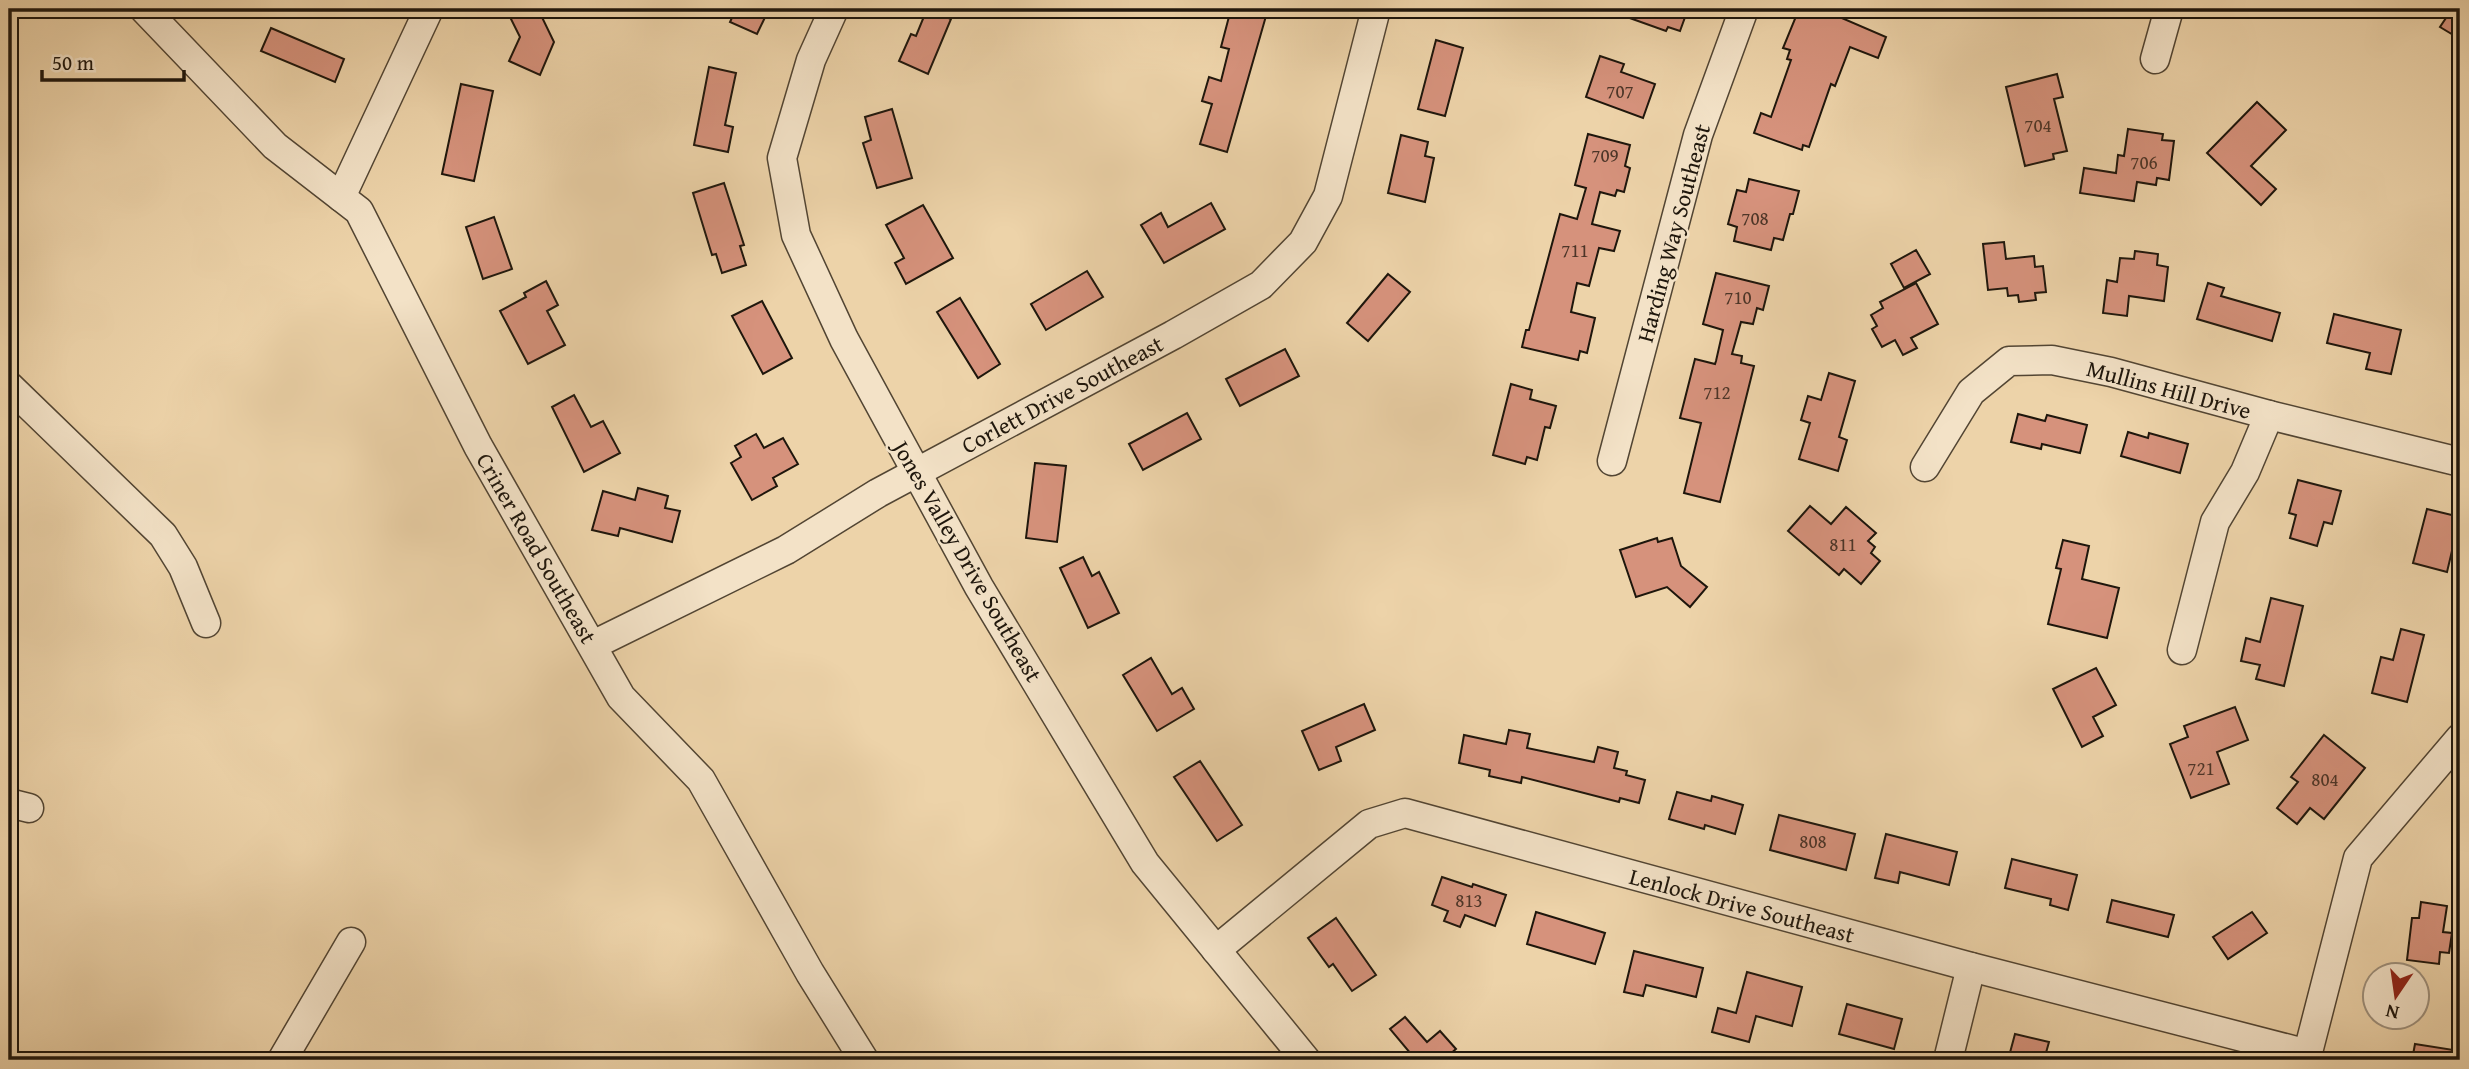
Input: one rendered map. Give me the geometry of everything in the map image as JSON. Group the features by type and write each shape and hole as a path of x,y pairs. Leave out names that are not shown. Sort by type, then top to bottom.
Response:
{"street":[{"name":"Criner Road Southeast","path":"144,9 275,146 359,211 478,446 621,697 701,779 810,974 864,1060"},
{"path":"341,197 429,9"},
{"name":"Jones Valley Drive Southeast","path":"834,9 811,60 782,158 796,235 844,339 979,587 1145,863 1306,1060"},
{"name":"Corlett Drive Southeast","path":"593,645 786,550 878,493 1261,285 1303,242 1328,196 1376,9"},
{"name":"Harding Way Southeast","path":"1612,461 1698,135 1744,9"},
{"path":"2155,60 2169,9"},
{"name":"Mullins Hill Drive","path":"1925,467 1971,393 2009,361 2052,360 2460,462"},
{"path":"9,386 163,535 183,567 206,623"},
{"path":"2182,650 2215,522 2245,472 2269,415"},
{"path":"2307,1057 2358,858 2460,738"},
{"name":"Lenlock Drive Southeast","path":"1216,950 1369,824 1405,813 2307,1057"},
{"path":"282,1060 351,942"},
{"path":"1948,1060 1971,967"}],"building":[{"path":"506,9 538,9 554,42 540,75 509,61 520,37"},
{"path":"736,9 769,9 757,34 730,22"},
{"path":"927,9 951,19 928,74 899,61 911,34 916,36"},
{"path":"1231,9 1268,9 1227,152 1200,144 1212,104 1202,101 1209,77 1221,81 1229,49 1221,47"},
{"path":"1610,9 1688,9 1680,31 1668,27 1666,31"},
{"path":"1799,9 1821,9 1886,37 1878,58 1850,47 1835,86 1831,84 1809,147 1803,145 1802,150 1754,133 1761,113 1771,117 1791,60 1787,59 1790,50 1783,48"},
{"path":"2452,9 2460,9 2460,39 2440,27"},
{"path":"271,28 344,59 335,82 261,51"},
{"path":"1436,40 1463,48 1445,116 1418,109"},
{"path":"1600,56 1624,64 1621,72 1655,84 1643,118 1586,97"},
{"path":"709,67 736,73 725,125 733,127 728,152 694,145"},
{"path":"2057,74 2063,97 2054,99 2067,151 2053,154 2054,159 2025,166 2006,87"},
{"path":"461,84 493,91 474,181 442,174"},
{"path":"2257,102 2286,130 2251,166 2276,189 2261,205 2207,153"},
{"path":"892,109 912,178 877,188 863,143 871,140 865,117"},
{"path":"2128,129 2163,134 2162,140 2174,141 2169,180 2157,178 2156,185 2137,182 2134,201 2080,193 2084,168 2116,173 2118,155 2124,156"},
{"path":"1588,134 1630,145 1625,166 1630,168 1624,192 1617,190 1615,196 1600,192 1592,224 1620,231 1614,251 1599,248 1589,286 1577,283 1571,312 1595,318 1587,353 1580,351 1578,360 1522,347 1560,214 1577,219 1586,188 1575,185"},
{"path":"1401,135 1428,142 1425,156 1434,158 1425,202 1388,193"},
{"path":"1749,179 1799,191 1783,240 1774,238 1771,250 1734,241 1737,227 1728,224 1737,190 1746,192"},
{"path":"724,183 744,245 740,246 746,265 722,273 716,254 712,255 693,193"},
{"path":"1211,203 1225,229 1164,263 1141,225 1161,213 1168,227"},
{"path":"923,205 953,258 906,284 895,263 904,258 886,225"},
{"path":"494,217 512,269 483,279 466,227"},
{"path":"2004,242 2006,259 2034,256 2035,267 2043,266 2046,292 2035,293 2036,300 2019,302 2018,295 2008,296 2007,288 1988,290 1983,244"},
{"path":"1916,250 1930,274 1904,288 1891,264"},
{"path":"2135,251 2158,254 2157,265 2168,267 2164,301 2129,296 2127,316 2103,313 2107,280 2117,282 2120,258 2134,259"},
{"path":"1087,271 1103,297 1046,330 1031,304"},
{"path":"1716,273 1769,286 1763,310 1757,308 1753,324 1741,322 1732,354 1742,356 1741,363 1754,366 1720,502 1684,493 1701,423 1680,418 1695,359 1715,364 1716,361 1723,330 1703,324"},
{"path":"1388,274 1410,292 1368,341 1347,323"},
{"path":"546,281 558,305 547,311 565,345 528,364 500,311 526,297 524,293"},
{"path":"1916,283 1938,324 1911,338 1917,348 1903,355 1895,340 1882,347 1872,329 1877,326 1871,315 1883,308 1880,302"},
{"path":"2208,283 2224,288 2221,296 2280,313 2272,341 2197,319"},
{"path":"960,298 1000,364 978,378 937,312"},
{"path":"762,301 792,358 763,374 732,316"},
{"path":"2334,314 2401,330 2391,374 2366,369 2370,353 2327,343"},
{"path":"1285,349 1299,376 1240,406 1226,379"},
{"path":"1829,373 1855,381 1839,437 1847,440 1838,471 1799,459 1810,423 1801,420 1808,396 1821,400"},
{"path":"1511,384 1532,390 1530,399 1556,406 1550,428 1545,427 1537,460 1527,457 1525,464 1493,455"},
{"path":"574,395 591,427 603,421 620,453 584,472 552,407"},
{"path":"1187,413 1201,439 1143,470 1129,444"},
{"path":"2018,414 2045,421 2047,415 2087,425 2080,453 2042,444 2041,449 2011,442"},
{"path":"2128,432 2148,438 2149,433 2188,444 2180,473 2121,456"},
{"path":"756,434 764,448 783,438 798,464 773,478 777,486 752,500 731,463 741,457 735,446"},
{"path":"1035,463 1066,466 1057,542 1026,538"},
{"path":"2298,480 2341,491 2332,524 2324,522 2317,546 2290,538 2296,515 2289,513"},
{"path":"638,488 668,496 665,508 680,511 672,542 620,528 618,536 592,530 603,491 635,500"},
{"path":"1810,506 1831,524 1846,507 1876,533 1868,541 1875,547 1871,553 1880,561 1861,584 1844,569 1839,575 1788,531"},
{"path":"2427,509 2460,517 2447,572 2413,563"},
{"path":"1657,538 1658,542 1672,538 1681,566 1707,587 1690,607 1667,587 1636,597 1620,550"},
{"path":"2063,540 2089,546 2082,579 2119,588 2107,638 2048,624 2061,569 2056,568"},
{"path":"1083,557 1092,576 1099,572 1119,613 1088,628 1060,568"},
{"path":"2271,598 2303,606 2284,686 2256,679 2260,665 2241,661 2246,638 2260,642"},
{"path":"2401,629 2424,635 2407,702 2372,693 2381,657 2393,660"},
{"path":"1151,658 1172,694 1182,688 1194,709 1157,731 1123,675"},
{"path":"2096,668 2116,705 2093,717 2103,736 2082,747 2053,689"},
{"path":"1364,704 1375,730 1336,747 1341,761 1319,770 1302,731"},
{"path":"2235,707 2248,740 2217,752 2229,784 2191,798 2170,744 2188,737 2184,726"},
{"path":"1509,730 1530,734 1527,748 1594,762 1598,747 1618,752 1614,768 1627,771 1626,775 1645,780 1639,803 1620,798 1619,802 1522,777 1521,783 1489,776 1490,770 1459,763 1464,735 1506,744"},
{"path":"2324,735 2365,768 2324,819 2310,808 2297,824 2277,808 2298,782 2291,777"},
{"path":"1200,761 1242,825 1217,841 1174,777"},
{"path":"1677,792 1711,801 1712,796 1743,805 1735,834 1705,825 1704,829 1669,819"},
{"path":"1779,815 1855,834 1846,870 1770,850"},
{"path":"1886,834 1957,852 1949,885 1900,872 1898,883 1875,878"},
{"path":"2012,859 2077,875 2068,910 2050,905 2051,899 2005,888"},
{"path":"1442,877 1506,895 1495,926 1465,915 1460,927 1444,921 1448,911 1432,905"},
{"path":"2112,900 2174,915 2168,937 2107,922"},
{"path":"2421,902 2447,906 2443,932 2452,933 2449,953 2440,952 2439,964 2430,963 2430,960 2407,960 2412,918 2419,918"},
{"path":"1536,912 1605,933 1595,964 1527,944"},
{"path":"2252,912 2267,933 2228,959 2213,937"},
{"path":"1336,918 1376,975 1352,991 1333,964 1329,967 1308,938"},
{"path":"1634,951 1703,968 1696,997 1646,985 1643,996 1624,992"},
{"path":"1747,972 1802,987 1792,1026 1756,1016 1749,1042 1712,1032 1718,1008 1736,1013"},
{"path":"1847,1004 1902,1019 1894,1049 1839,1034"},
{"path":"1405,1017 1427,1042 1440,1031 1456,1049 1443,1060 1416,1060 1390,1029"},
{"path":"2015,1034 2049,1042 2044,1060 2008,1060"},
{"path":"2415,1044 2460,1051 2460,1060 2412,1060"}]}
